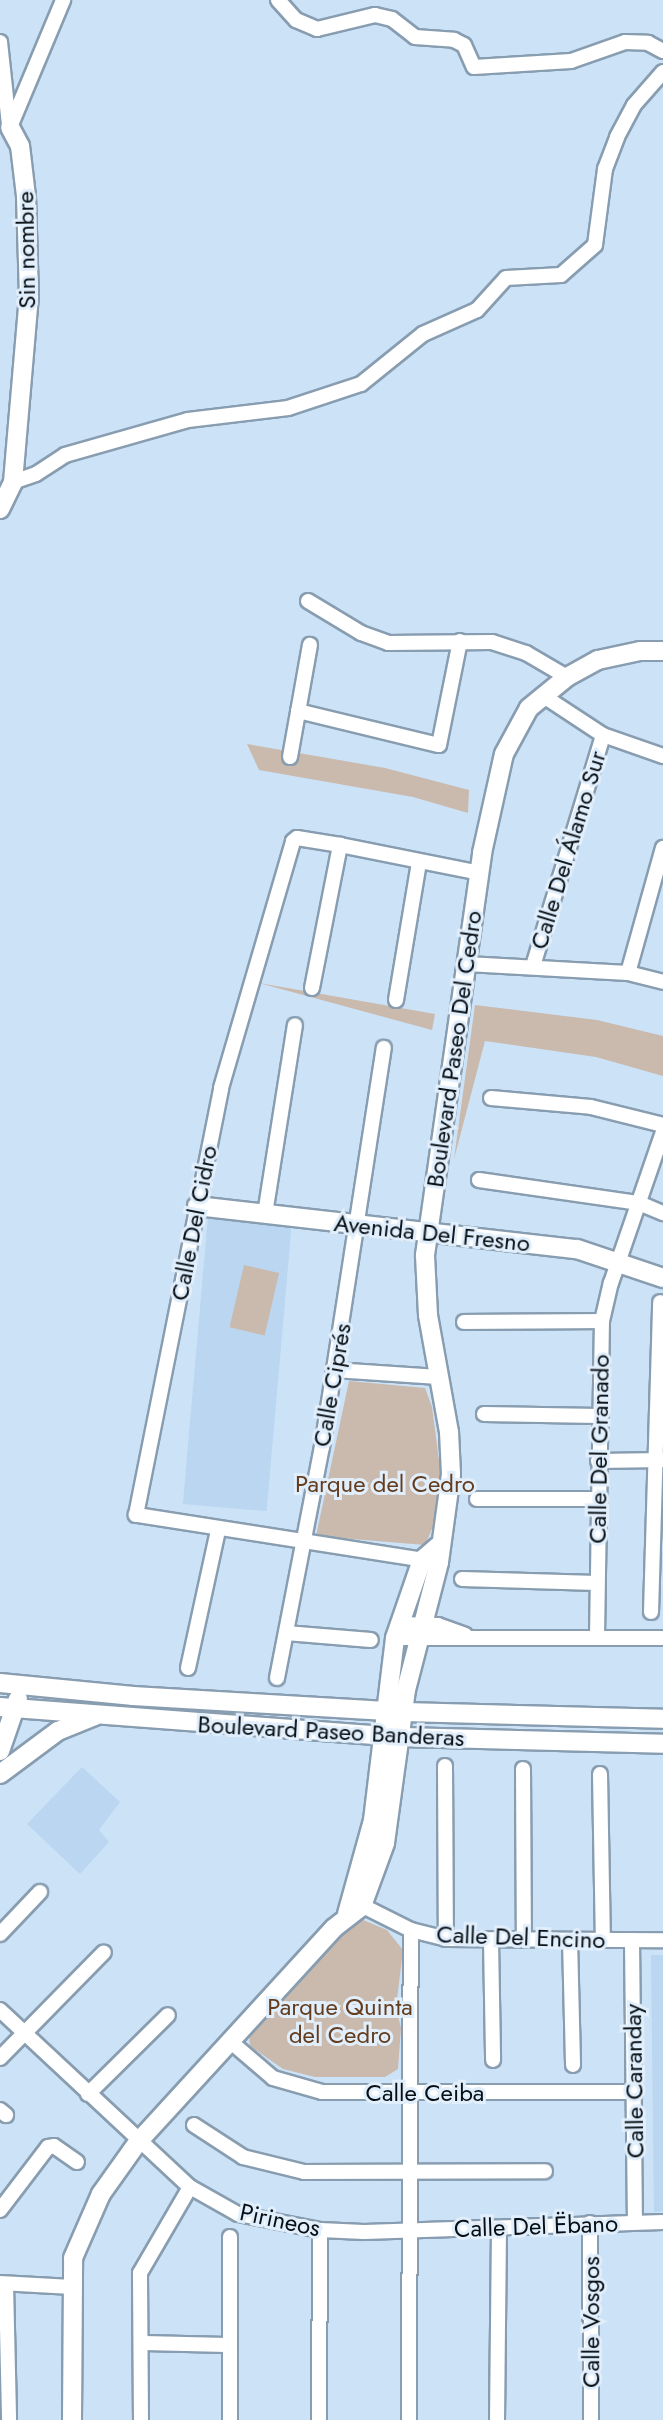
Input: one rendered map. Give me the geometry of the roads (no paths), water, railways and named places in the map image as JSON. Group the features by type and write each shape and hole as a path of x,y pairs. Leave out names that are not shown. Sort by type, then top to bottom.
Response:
{"street":[{"path":"10,127 63,0"},
{"path":"278,0 296,20 317,29 375,15 392,18 415,37 454,40 464,45 474,67 571,61 625,42 648,43 663,51"},
{"path":"0,42 10,127"},
{"path":"13,482 36,474 65,455 188,420 288,408 361,384 423,334 477,310 506,278 561,275 595,245 605,168 617,137 634,105 663,72"},
{"name":"Sin nombre","path":"0,509 13,482 29,297 26,196 20,146 10,127"},
{"path":"308,601 361,633 388,643 492,642 526,652 567,677"},
{"path":"298,711 439,745 460,641"},
{"path":"290,757 310,645"},
{"name":"Boulevard Paseo Del Cedro","path":"433,1556 451,1473 449,1432 425,1285 428,1232 489,808 504,754 514,729 542,695 567,677 598,660 640,651 663,651"},
{"path":"542,695 603,735 663,756"},
{"name":"Calle Del Álamo Sur","path":"533,966 603,735"},
{"name":"Calle Del Cidro","path":"433,1556 303,1544 136,1515 221,1088 293,841 297,838 340,844 480,873"},
{"path":"312,988 340,844"},
{"path":"628,973 663,848"},
{"path":"396,1000 419,862"},
{"path":"467,963 628,973 663,982"},
{"path":"265,1214 295,1025"},
{"name":"Calle Ciprés","path":"277,1678 359,1226 384,1048"},
{"path":"491,1098 591,1107 663,1125"},
{"name":"Calle Del Granado","path":"597,1637 597,1499 602,1322 618,1263 663,1132"},
{"path":"479,1180 639,1203 663,1213"},
{"name":"Avenida Del Fresno","path":"197,1206 577,1249 663,1278"},
{"path":"651,1612 660,1460 660,1302"},
{"path":"464,1322 602,1322"},
{"path":"334,1370 439,1377"},
{"path":"484,1414 599,1416"},
{"path":"598,1461 660,1460"},
{"path":"477,1499 597,1499"},
{"path":"188,1668 218,1530"},
{"path":"392,1736 385,1711 396,1631 433,1556"},
{"path":"72,2420 73,2258 85,2226 101,2194 138,2142 353,1906 392,1736 404,1712 433,1556"},
{"path":"462,1579 597,1583"},
{"path":"396,1631 470,1637 663,1638"},
{"path":"285,1633 371,1640"},
{"name":"Boulevard Paseo Banderas","path":"0,1683 385,1711 663,1719"},
{"path":"0,1751 8,1708 22,1685"},
{"name":"Boulevard Paseo Banderas","path":"8,1708 392,1736 663,1744"},
{"path":"0,1774 58,1731 97,1715"},
{"path":"445,1766 446,1939"},
{"path":"523,1769 524,1940"},
{"path":"600,1774 603,1940"},
{"path":"0,1934 40,1892"},
{"name":"Calle Del Encino","path":"353,1906 411,1930 446,1939 663,1940"},
{"path":"409,2420 411,1930"},
{"path":"492,1940 493,2060"},
{"path":"570,1940 573,2065"},
{"name":"Calle Caranday","path":"632,1940 635,2222"},
{"path":"0,2058 104,1952"},
{"name":"Pirineos","path":"0,2010 138,2142 190,2187 238,2214 320,2230 408,2230"},
{"path":"88,2094 168,2015"},
{"name":"Calle Ceiba","path":"231,2042 273,2078 295,2087 322,2092 635,2092"},
{"path":"194,2126 243,2157 304,2172 545,2170"},
{"path":"0,2210 48,2147 54,2146 77,2162"},
{"path":"141,2420 140,2273 190,2187"},
{"name":"Calle Del Ëbano","path":"408,2230 663,2222"},
{"name":"Calle Vosgos","path":"590,2223 591,2420"},
{"path":"497,2420 499,2228"},
{"path":"319,2420 320,2230"},
{"path":"230,2237 230,2420"},
{"path":"9,2420 3,2283 72,2287"},
{"path":"141,2343 230,2345"}],"park label":[{"name":"Parque del Cedro","path":"385,1484"},
{"name":"Parque Quinta del Cedro","path":"340,2021"}]}
